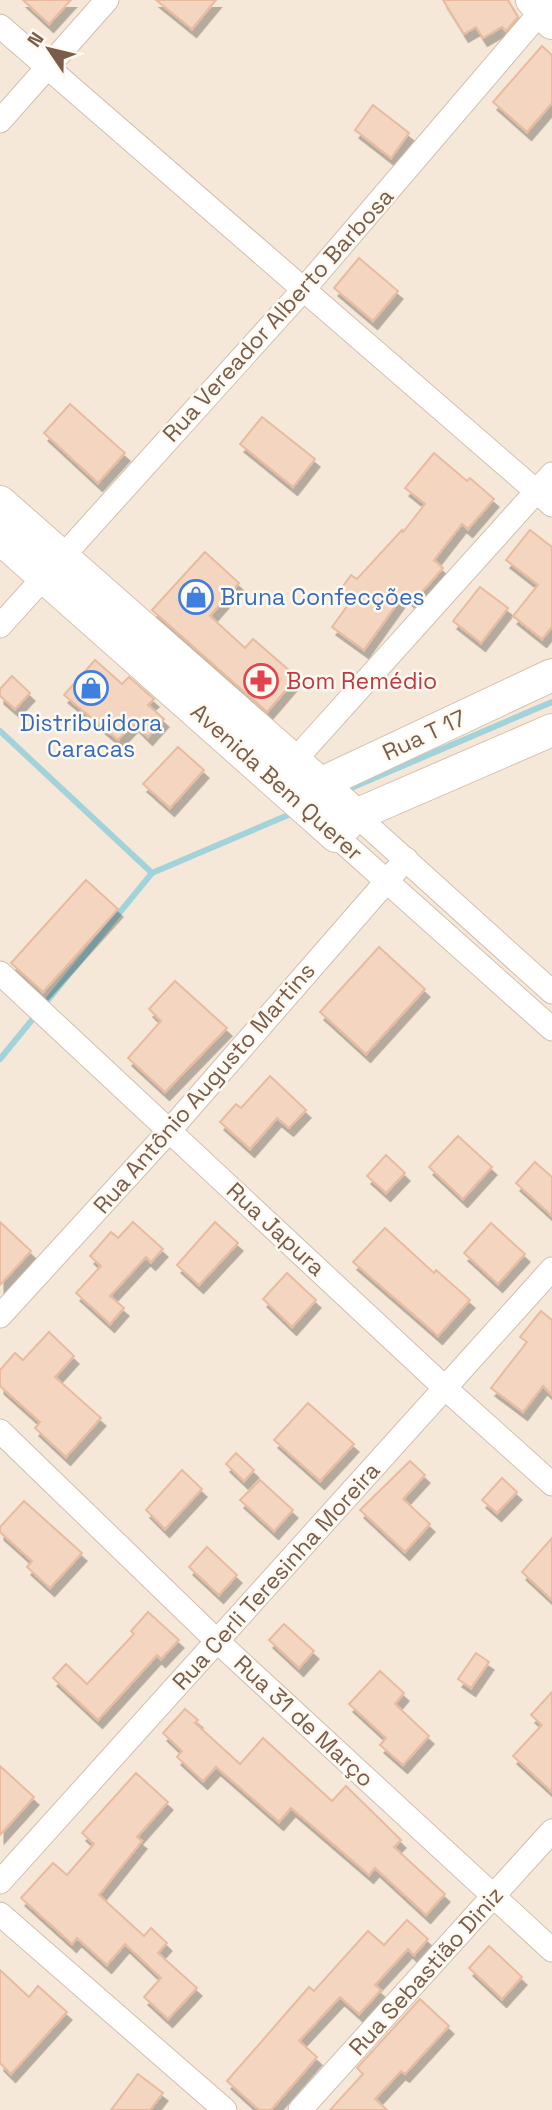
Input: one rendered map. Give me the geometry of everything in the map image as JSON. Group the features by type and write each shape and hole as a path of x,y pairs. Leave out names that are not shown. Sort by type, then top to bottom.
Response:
{"street":[{"path":"0,121 107,0"},
{"name":"Rua Vereador Alberto Barbosa","path":"0,626 304,289 544,9"},
{"path":"0,26 544,498"},
{"path":"285,772 544,498 552,474"},
{"name":"Avenida Bem Querer","path":"0,502 53,565 285,772 346,825 406,859 552,992"},
{"name":"Avenida Bem Querer","path":"0,537 53,565"},
{"name":"Rua T 17","path":"311,795 552,674"},
{"name":"Rua T 17","path":"346,825 552,730"},
{"name":"Avenida Bem Querer","path":"346,825 387,880 552,1029"},
{"name":"Rua Antônio Augusto Martins","path":"0,1316 170,1130 406,859"},
{"name":"Rua Japura","path":"0,973 445,1388 552,1484"},
{"name":"Rua Cerli Teresinha Moreira","path":"0,1882 552,1269"},
{"name":"Rua 31 de Março","path":"0,1431 217,1641 552,1950"},
{"name":"Rua Sebastião Diniz","path":"300,2110 552,1831"},
{"path":"0,1914 225,2110"}],"shaded area":[{"path":"0,0 552,0 552,2110 0,2110"}],"building":[{"path":"23,0 71,0 49,24"},
{"path":"156,0 216,0 192,29"},
{"path":"443,0 508,0 518,17 506,31 502,27 483,38 476,27 464,34"},
{"path":"542,46 552,55 552,103 527,132 493,102"},
{"path":"373,105 409,133 391,158 355,130"},
{"path":"359,258 398,291 373,321 334,288"},
{"path":"70,404 125,453 98,483 44,433"},
{"path":"262,417 315,459 293,487 240,444"},
{"path":"434,453 467,481 470,478 494,499 468,529 462,524 434,560 443,568 413,602 404,594 364,650 332,627 350,602 338,593 351,575 357,579 402,530 403,532 425,504 405,488"},
{"path":"530,530 552,547 552,627 542,639 513,616 538,585 506,560"},
{"path":"205,552 239,583 210,616 245,648 253,639 297,677 267,712 152,610"},
{"path":"480,587 508,608 481,643 453,621"},
{"path":"95,660 122,684 129,677 154,699 148,705 164,719 148,737 134,723 118,740 64,695"},
{"path":"12,676 30,693 15,709 0,696 0,689"},
{"path":"178,747 204,770 170,808 143,784"},
{"path":"86,880 118,909 43,992 11,963"},
{"path":"379,947 425,989 366,1054 320,1012"},
{"path":"175,981 227,1028 165,1092 128,1058 161,1021 149,1009"},
{"path":"270,1076 306,1110 289,1128 277,1118 250,1149 220,1122 236,1104 241,1108"},
{"path":"458,1136 492,1167 463,1199 429,1167"},
{"path":"386,1155 405,1173 386,1193 367,1176"},
{"path":"535,1162 552,1177 552,1216 516,1183"},
{"path":"0,1222 31,1251 0,1285"},
{"path":"133,1222 163,1249 151,1262 146,1257 110,1296 124,1308 110,1324 76,1293 101,1266 90,1256 111,1232 118,1238"},
{"path":"215,1222 238,1243 199,1285 177,1265"},
{"path":"491,1223 525,1254 498,1284 464,1253"},
{"path":"385,1228 434,1273 436,1270 470,1300 438,1336 353,1262"},
{"path":"287,1273 316,1300 292,1327 263,1299"},
{"path":"541,1311 552,1320 552,1395 543,1386 523,1412 491,1388 527,1342 520,1337"},
{"path":"49,1332 74,1356 55,1377 101,1418 66,1457 35,1428 40,1422 0,1386 0,1370 15,1353 23,1360"},
{"path":"308,1403 354,1444 320,1481 274,1440"},
{"path":"236,1453 254,1470 244,1481 226,1464"},
{"path":"410,1461 425,1475 403,1499 430,1524 405,1552 360,1510"},
{"path":"182,1470 202,1489 165,1529 146,1510"},
{"path":"502,1478 517,1492 497,1513 482,1500"},
{"path":"260,1480 293,1510 274,1531 240,1500"},
{"path":"24,1501 82,1553 50,1588 27,1567 32,1561 0,1532 0,1527"},
{"path":"552,1538 552,1600 522,1572"},
{"path":"207,1547 237,1575 219,1595 189,1567"},
{"path":"148,1612 179,1640 161,1659 157,1655 98,1720 53,1678 66,1664 87,1684 134,1634 131,1631"},
{"path":"284,1624 314,1651 299,1668 269,1640"},
{"path":"476,1653 489,1662 471,1688 458,1679"},
{"path":"380,1671 404,1693 395,1704 429,1736 403,1765 380,1745 386,1738 349,1704"},
{"path":"552,1692 552,1792 513,1756 542,1725 531,1715"},
{"path":"185,1709 198,1720 195,1723 240,1764 263,1738 332,1801 346,1786 401,1840 394,1847 445,1894 426,1915 375,1868 369,1875 291,1808 279,1822 216,1767 203,1781 177,1757 182,1751 163,1733"},
{"path":"0,1766 34,1797 0,1835"},
{"path":"136,1773 168,1802 137,1837 142,1841 99,1895 144,1936 151,1928 167,1943 158,1953 197,1988 168,2019 144,1997 161,1978 125,1944 107,1965 77,1938 72,1944 21,1898 53,1863 67,1875 94,1844 82,1833"},
{"path":"407,1920 428,1939 414,1955 408,1949 375,1985 381,1990 359,2014 340,1997 299,2041 317,2057 271,2110 259,2110 227,2081 309,1987 314,1991 368,1931 384,1945"},
{"path":"489,1946 522,1977 502,1999 469,1968"},
{"path":"0,1970 29,1997 38,1986 67,2012 11,2074 0,2063"},
{"path":"420,1999 449,2026 405,2074 401,2071 375,2099 387,2110 330,2110 363,2074 357,2068"},
{"path":"138,2074 163,2093 150,2110 111,2110"}],"waterway":[{"path":"344,791 552,702"},
{"path":"0,731 152,873"},
{"path":"43,1006 152,873 293,813"},
{"path":"0,1059 36,1015"}],"place":[{"name":"Bruna Confecções","path":"196,597"},
{"name":"Bom Remédio","path":"261,681"},
{"name":"Distribuidora Caracas","path":"91,688"}]}
